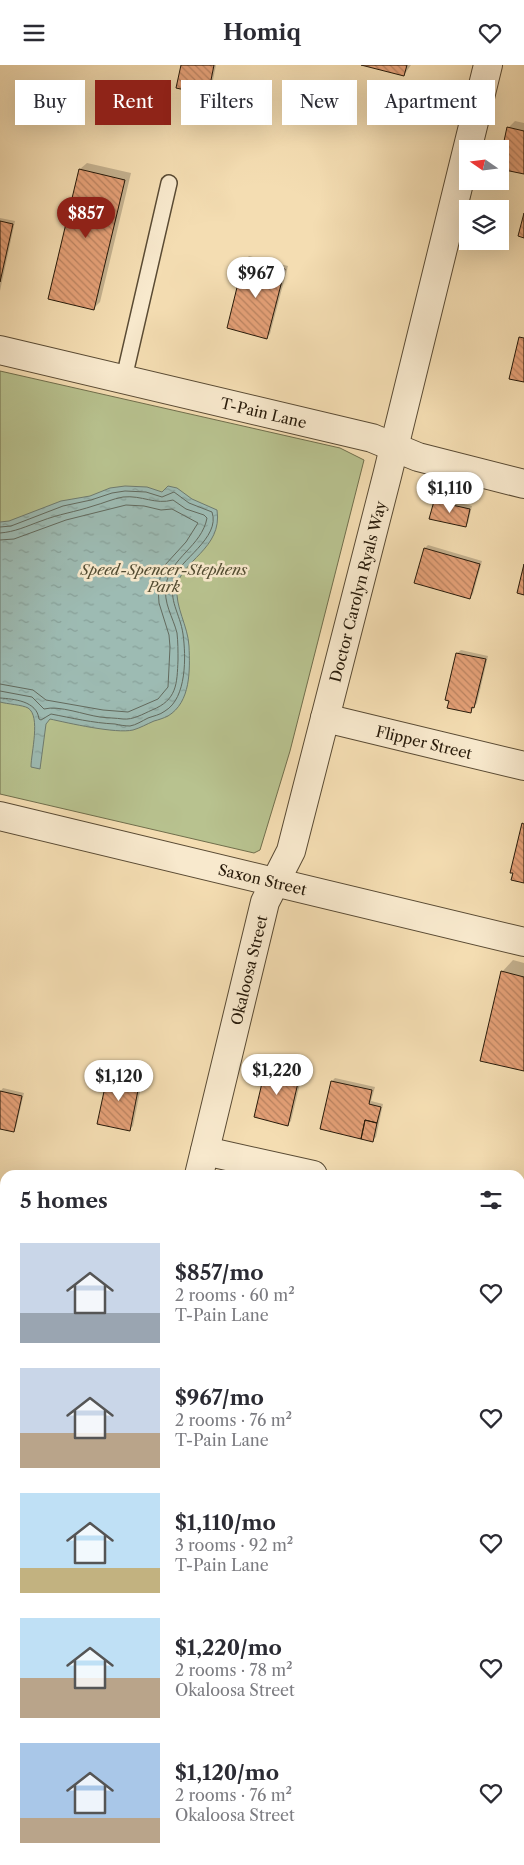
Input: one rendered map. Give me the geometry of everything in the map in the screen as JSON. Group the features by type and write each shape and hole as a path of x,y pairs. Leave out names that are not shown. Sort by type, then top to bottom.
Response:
{"street":[{"name":"Doctor Carolyn Ryals Way","path":"275,882 291,851 394,447 488,65"},
{"name":"T-Pain Lane","path":"0,350 372,438 418,457 524,484"},
{"name":"Flipper Street","path":"325,718 524,766"},
{"name":"Saxon Street","path":"0,816 524,942"},
{"name":"Okaloosa Street","path":"202,1163 265,903 275,882"},
{"path":"202,1163 267,1170"}],"lane":[{"path":"124,379 169,183"}],"green space":[{"name":"Speed-Spencer-Stephens Park","path":"0,371 340,448 364,460 290,751 260,850 254,853 0,794"}],"water":[{"path":"125,486 147,487 162,492 168,486 177,488 192,499 217,510 217,523 214,535 208,545 185,569 177,587 178,602 189,646 189,675 185,694 176,710 168,716 133,730 115,731 50,719 46,724 40,769 31,767 35,726 32,712 26,707 0,702 0,522 9,521 61,501 90,496 110,488"}],"building":[{"path":"181,65 214,65 211,80 181,80 181,89 176,88"},
{"path":"361,65 407,65 404,76"},
{"path":"507,127 524,131 524,174 509,171 509,140 504,140"},
{"path":"79,169 125,180 94,310 48,299"},
{"path":"524,213 524,238 518,236"},
{"path":"0,221 13,224 0,282"},
{"path":"244,259 285,269 267,339 227,328"},
{"path":"519,337 524,338 524,382 509,379"},
{"path":"434,501 470,509 466,527 429,519"},
{"path":"424,548 480,564 470,599 414,583"},
{"path":"524,564 524,595 517,593"},
{"path":"456,653 486,659 474,708 472,707 471,713 447,708 449,701 445,700"},
{"path":"522,823 524,824 524,883 511,880 513,873 510,873"},
{"path":"501,971 524,977 524,1071 480,1061"},
{"path":"266,1066 300,1074 288,1126 254,1117"},
{"path":"108,1073 140,1080 130,1131 97,1124"},
{"path":"331,1081 372,1090 369,1104 381,1107 377,1123 365,1120 361,1139 320,1129"},
{"path":"0,1091 22,1096 14,1132 0,1129"},
{"path":"365,1120 377,1123 373,1142 361,1139"}]}
